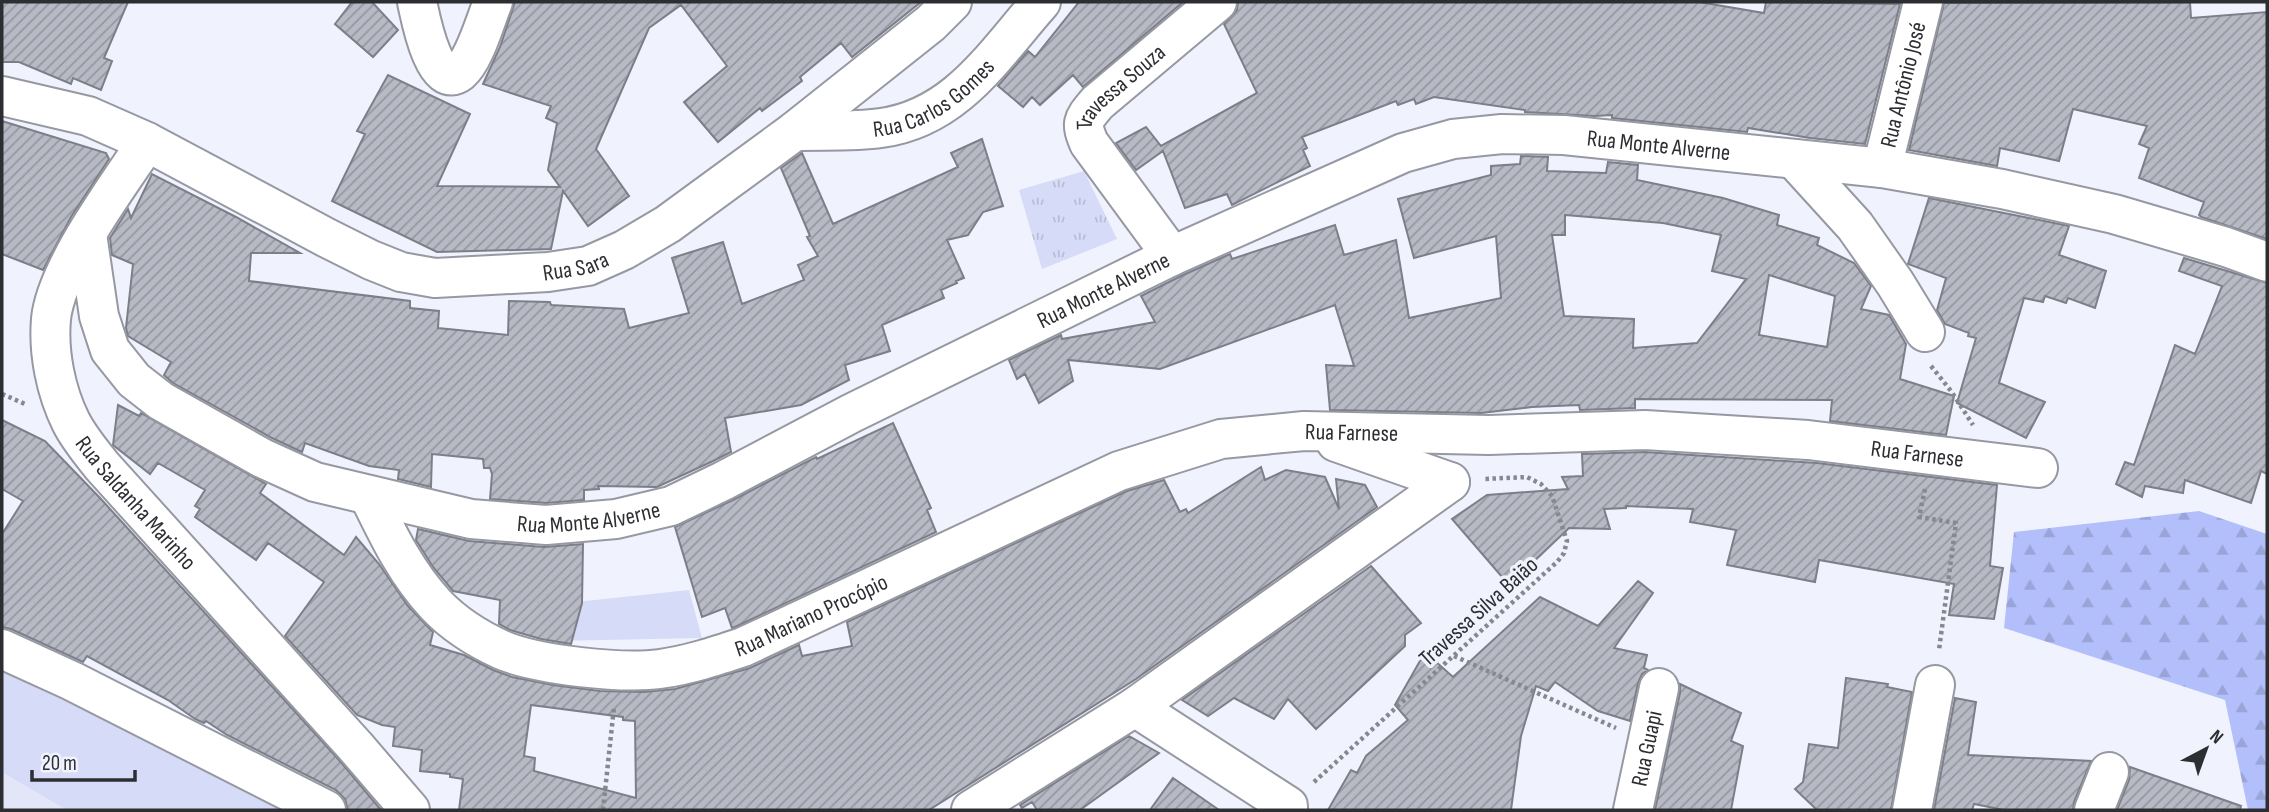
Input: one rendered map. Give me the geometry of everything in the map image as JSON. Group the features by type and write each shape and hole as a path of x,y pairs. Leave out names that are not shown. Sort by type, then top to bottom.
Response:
{"street":[{"path":"417,2 424,38 442,72 450,75 459,73 467,62 493,2"},
{"name":"Rua Sara","path":"2,96 88,116 147,142 372,260 401,272 435,278 468,278 548,272 588,265 624,250 668,225 795,131 931,23 952,2"},
{"name":"Rua Carlos Gomes","path":"795,131 881,128 925,116 960,93 1041,2"},
{"name":"Travessa Souza","path":"1172,256 1088,144 1083,120 1097,103 1217,2"},
{"name":"Rua Antônio José","path":"1882,167 1923,2"},
{"name":"Rua Monte Alverne","path":"86,234 99,316 110,350 134,380 162,401 262,458 315,482 471,519 545,525 616,519 671,506 852,413 1172,256 1403,153 1453,139 1502,134 1564,135 1882,167 2114,214 2267,261"},
{"name":"Rua Saldanha Marinho","path":"147,142 86,234 61,282 51,318 53,362 60,394 72,423 119,486 410,810"},
{"path":"1794,159 1855,226 1925,332"},
{"name":"Rua Farnese","path":"1304,431 1489,435 1645,429 1808,440 2038,468"},
{"name":"Rua Mariano Procópio","path":"369,496 402,562 436,605 467,631 504,651 551,663 617,671 659,669 701,661 743,647 1119,471 1221,439 1304,431"},
{"name":"Rua Farnese","path":"1304,431 1450,482"},
{"path":"971,810 1135,707 1450,482"},
{"path":"2,649 326,810"},
{"path":"1912,810 1935,685"},
{"name":"Rua Guapi","path":"1633,810 1659,688"},
{"path":"1135,707 1288,808"},
{"path":"2094,810 2109,772"}],"path":[{"path":"1932,454 1919,517 1956,523 1935,685"},
{"name":"Travessa Silva Baião","path":"1288,808 1564,553 1567,541 1552,496 1541,484 1527,477 1450,482"},
{"path":"1454,656 1626,733"},
{"path":"603,810 617,671"}],"shaded area":[{"path":"2,758 112,810 2,810"}],"green space":[{"path":"1084,171 1117,239 1042,269 1019,190"},
{"path":"2199,511 2267,534 2267,810 2248,810 2225,700 2004,628 2014,532"},
{"path":"689,590 702,638 554,641 557,604"},
{"path":"2,657 315,810 67,810 2,772"}],"building":[{"path":"2,2 128,2 104,58 112,61 101,90 73,78 71,84 19,62 2,62"},
{"path":"352,2 372,2 398,30 373,57 335,24"},
{"path":"515,2 921,2 852,57 841,43 800,77 802,81 762,111 760,108 718,142 684,102 727,66 681,5 649,28 596,149 629,196 588,226 563,191 551,249 437,252 332,201 365,134 357,131 388,75 470,114 437,186 560,187 548,170 557,123 546,118 551,106 483,84 500,47"},
{"path":"1079,2 1183,2 1083,87 1073,75 1040,105 1032,97 1023,107 998,86 1028,51 1035,57"},
{"path":"1238,2 1699,2 1764,13 1766,2 1900,4 1865,144 1748,128 1747,132 1612,118 1612,115 1525,112 1434,97 1416,104 1414,99 1398,105 1396,101 1302,137 1307,148 1303,150 1310,166 1232,205 1227,194 1185,208 1163,151 1136,170 1116,143 1146,127 1161,146 1257,93 1224,24 1237,10"},
{"path":"2190,2 2191,18 2267,12 2267,239 2201,217 2199,215 2204,202 2139,178 2149,148 2139,144 2147,126 2073,109 2059,161 2000,148 1997,166 1909,150 1944,3"},
{"path":"2,121 106,153 109,159 71,217 43,270 2,254"},
{"path":"982,139 1003,206 983,212 968,235 947,240 964,278 941,290 944,298 882,325 890,351 845,365 849,380 801,405 725,418 731,452 713,461 657,487 598,486 599,489 584,490 584,500 546,503 490,499 492,474 490,468 484,468 483,459 432,454 431,487 398,479 399,470 369,466 305,443 302,452 272,438 173,383 164,375 171,362 128,336 126,328 133,264 112,255 110,238 128,209 131,218 152,174 300,253 251,253 249,281 410,301 410,308 439,311 438,328 508,335 509,301 624,309 629,328 689,313 672,258 723,242 742,304 804,280 798,265 818,256 807,237 810,236 781,168 802,153 833,224 958,167 951,153"},
{"path":"1521,156 1548,157 1547,171 1606,173 1608,162 1638,165 1637,180 1723,198 1779,215 1777,225 1819,238 1817,245 1854,263 1871,286 1861,309 1889,315 1906,344 1900,379 1954,396 1946,435 1830,421 1832,400 1635,399 1635,408 1580,410 1579,405 1481,413 1330,410 1326,365 1354,366 1335,305 1160,369 1068,360 1073,381 1039,403 1025,374 1017,379 1009,360 1061,335 1062,339 1155,322 1141,296 1230,254 1232,259 1335,225 1344,255 1396,240 1409,318 1501,298 1496,236 1414,258 1398,199 1491,175 1491,166 1520,164","holes":["1565,215 1663,223 1721,235 1712,271 1746,279 1697,343 1633,348 1634,319 1564,316 1552,235 1565,235","1769,275 1835,296 1827,347 1759,335"]},
{"path":"1929,198 2069,226 2059,255 2106,271 2095,308 2068,298 2066,303 2045,296 2043,302 2024,298 1999,383 2045,402 2026,438 1957,403 1976,338 1945,324 1937,310 1946,278 1908,264"},
{"path":"2184,258 2267,283 2267,474 2261,471 2251,503 2185,480 2183,493 2145,486 2142,497 2116,484 2125,462 2134,465 2175,345 2195,354 2222,286 2179,271"},
{"path":"118,405 139,416 141,413 266,484 260,493 344,555 356,537 379,564 408,606 433,632 430,645 464,655 512,677 600,691 644,692 675,689 750,668 799,645 802,656 852,646 847,622 1127,491 1164,480 1180,512 1186,509 1188,513 1261,467 1265,480 1286,470 1325,477 1339,509 1336,479 1365,485 1377,507 1136,679 929,810 459,810 463,779 450,777 450,774 420,771 422,750 393,746 395,727 357,715 285,636 324,582 268,543 256,560 195,517 200,509 195,506 205,490 158,463 150,474 113,445","holes":["531,705 623,717 623,720 635,721 636,798 534,771 535,758 524,756"]},
{"path":"2,420 45,441 339,760 381,810 348,810 345,799 336,790 227,735 206,721 204,723 195,719 168,700 87,656 83,662 2,627 2,534 23,501 2,489"},
{"path":"893,423 931,508 927,510 936,532 735,627 732,628 725,608 702,617 675,527 816,457 817,459"},
{"path":"1645,452 1817,463 1997,485 1990,566 2003,568 1994,619 1949,615 1954,584 1819,560 1815,582 1727,565 1736,530 1690,522 1693,509 1626,506 1604,509 1610,529 1569,528 1509,585 1452,519 1487,495 1568,489 1562,477 1583,476 1582,454"},
{"path":"418,529 469,541 544,547 583,544 582,603 571,644 510,630 499,624 500,600 453,591 416,540"},
{"path":"1371,566 1421,623 1405,635 1405,646 1316,729 1288,699 1274,719 1234,698 1208,716 1182,700"},
{"path":"1638,581 1653,593 1614,648 1647,655 1644,668 1648,670 1642,674 1638,683 1630,721 1598,711 1555,682 1548,691 1536,686 1521,736 1511,810 1328,810 1351,770 1357,773 1366,756 1408,720 1395,705 1425,652 1453,677 1540,597 1598,626"},
{"path":"1846,678 1888,684 1887,687 1912,692 1891,810 1817,810 1795,789 1803,782 1809,744 1838,748"},
{"path":"1680,684 1741,713 1731,741 1743,746 1731,810 1655,810"},
{"path":"1955,698 1976,702 1968,755 2091,761 2073,810 2004,810 1974,804 1972,810 1934,810"},
{"path":"1129,736 1159,753 1080,810 1037,810 1032,802 1022,808 1020,805"},
{"path":"2130,767 2241,806 2240,810 2117,810 2129,780"},
{"path":"1173,778 1219,810 1150,810"}]}
